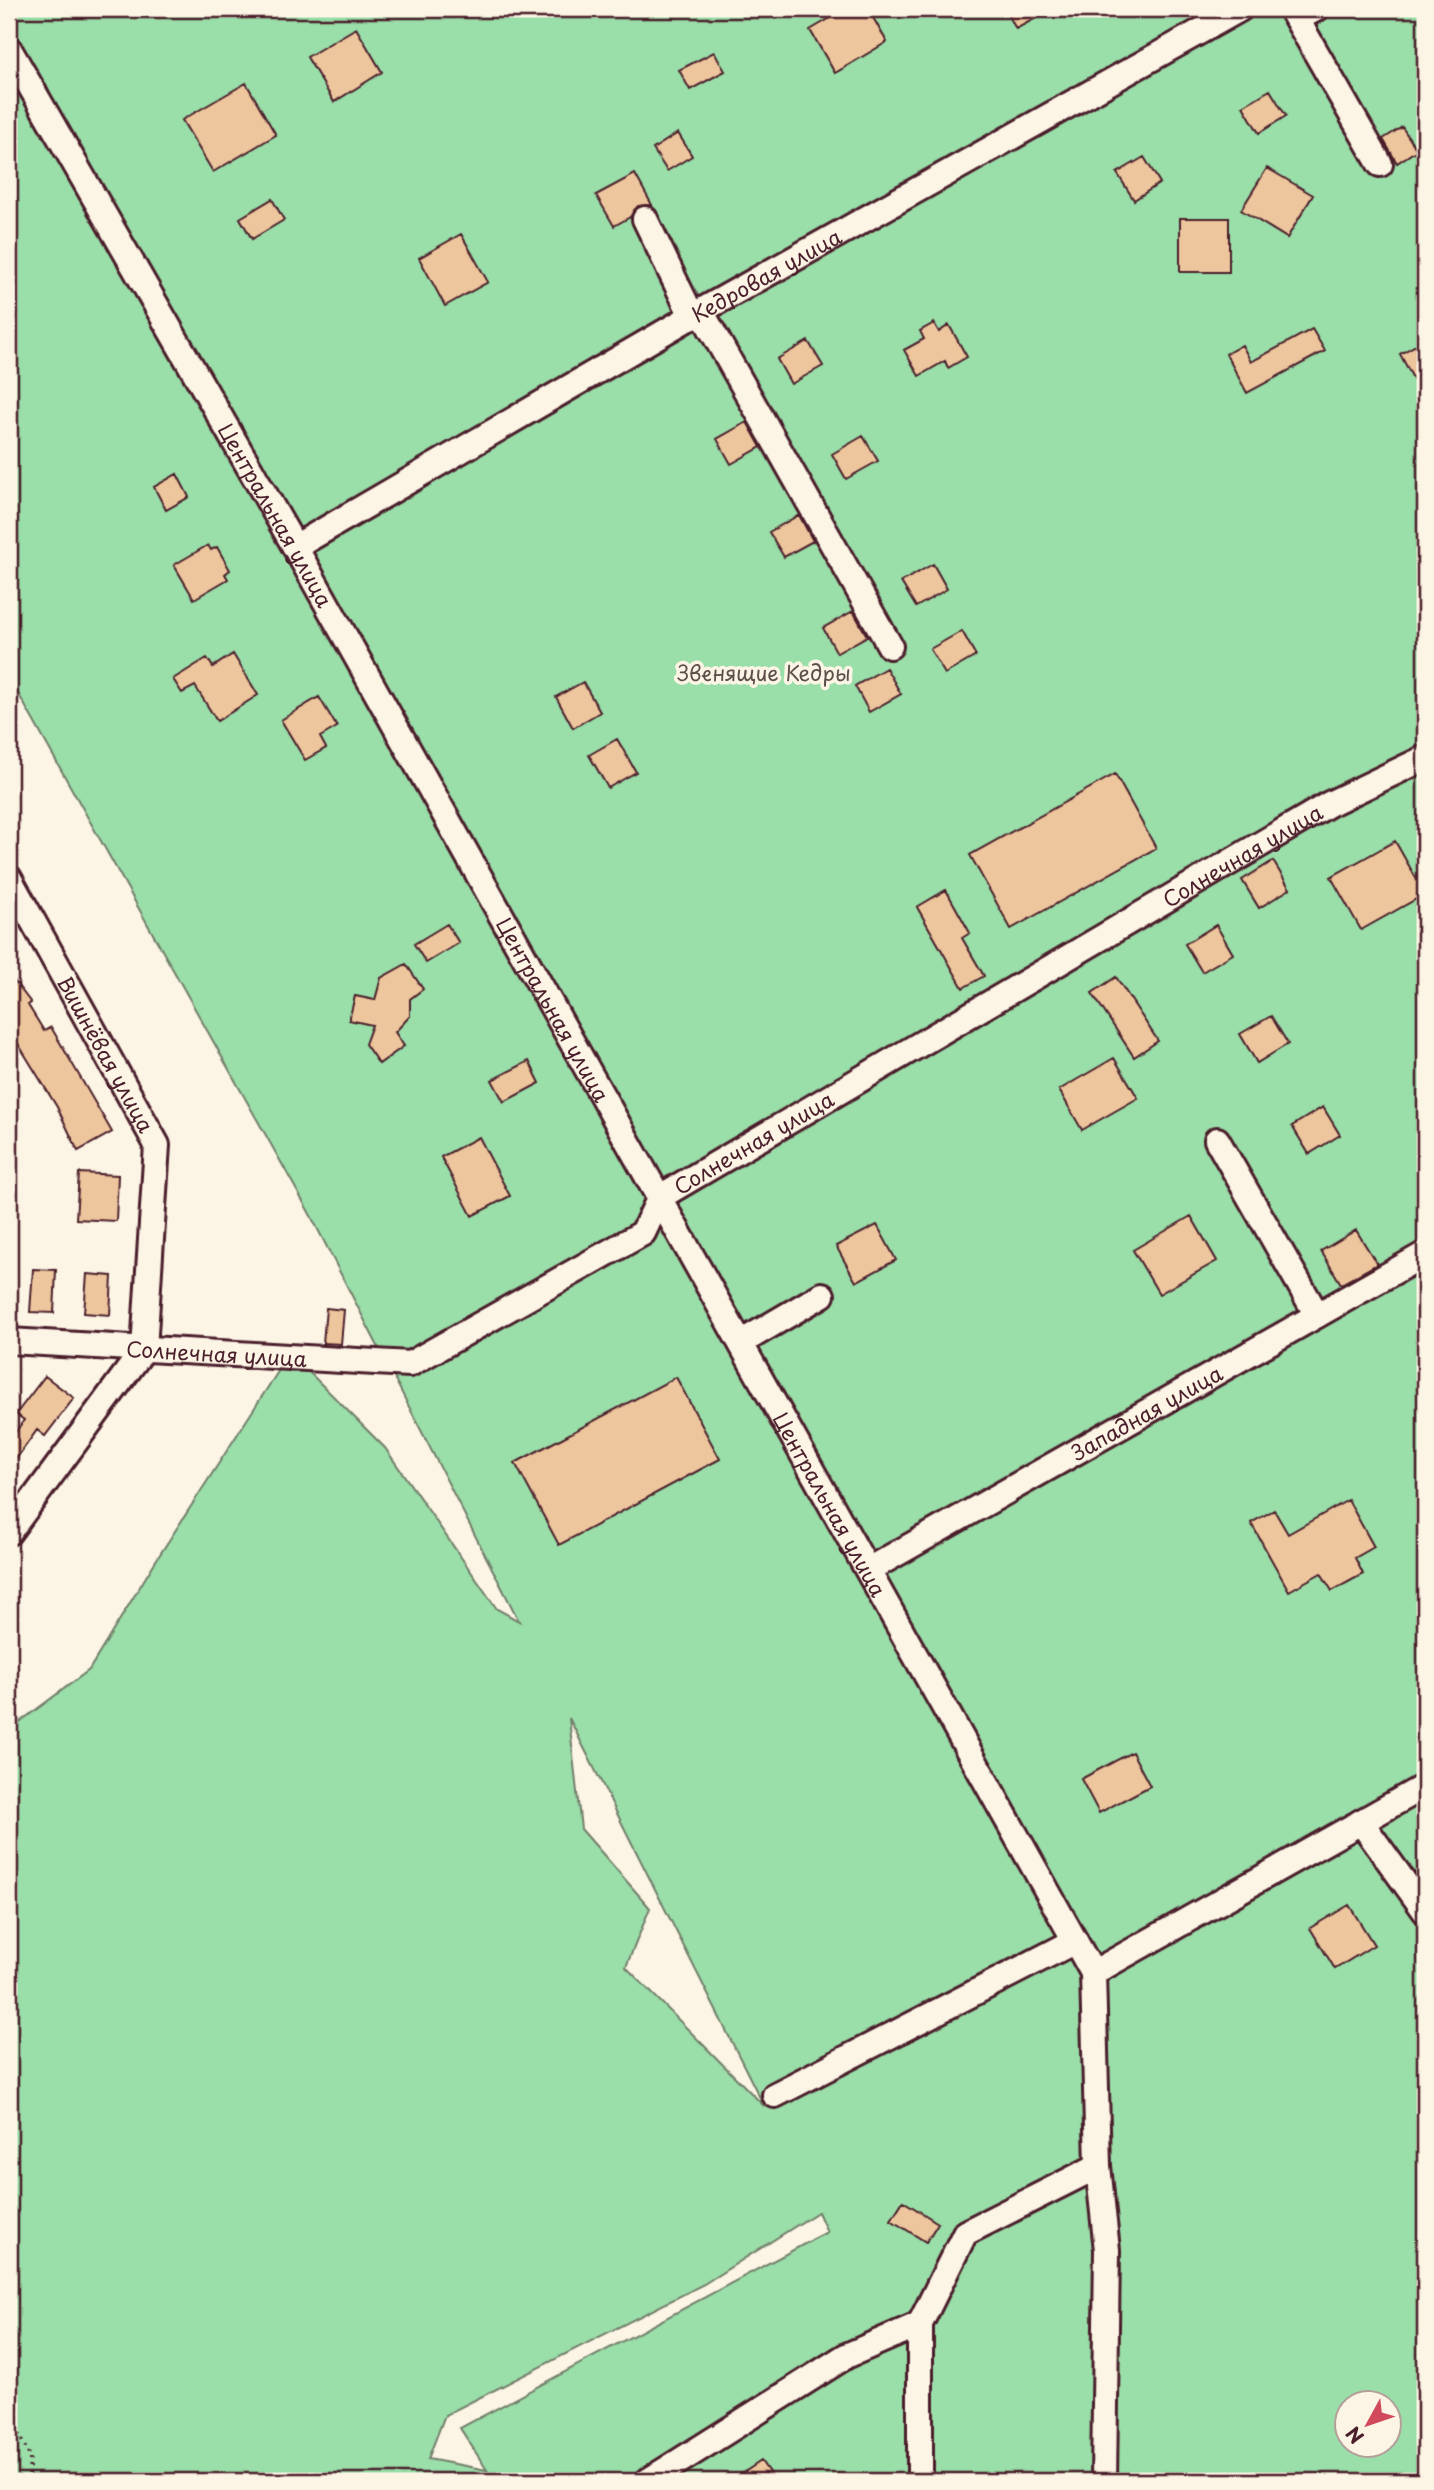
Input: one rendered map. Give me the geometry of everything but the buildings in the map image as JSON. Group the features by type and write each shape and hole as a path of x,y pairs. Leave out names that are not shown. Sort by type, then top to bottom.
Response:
{"street":[{"name":"Кедровая улица","path":"295,547 697,313 1240,9"},
{"path":"1301,12 1380,164"},
{"name":"Центральная улица","path":"9,49 295,547 1093,1973"},
{"path":"645,219 890,646"},
{"name":"Солнечная улица","path":"9,1341 410,1364 643,1233 660,1197 1329,804 1425,758"},
{"name":"Вишнёвая улица","path":"9,878 157,1145 144,1349"},
{"path":"1217,1140 1317,1315"},
{"name":"Западная улица","path":"868,1570 1425,1254"},
{"path":"741,1342 822,1295"},
{"path":"9,1532 144,1349"},
{"path":"1104,2481 1107,2249 1098,2166 1093,1973 1425,1786"},
{"path":"1361,1822 1425,1911"},
{"path":"775,2095 1075,1941"},
{"path":"920,2481 920,2324 965,2233 1098,2166"},
{"path":"648,2481 846,2356 920,2324"}],"path":[{"path":"9,2415 30,2457 28,2481"}],"green space":[{"name":"Звенящие Кедры","path":"9,9 1425,9 1425,2481 495,2481 489,2473 479,2481 9,2481 9,1730 89,1670 290,1353 385,1448 497,1609 519,1621 310,1214 9,677","holes":["569,1718 763,2104 626,1967 650,1908 581,1829","818,2212 827,2232 460,2428 487,2470 428,2459 445,2415 704,2284"]}]}
